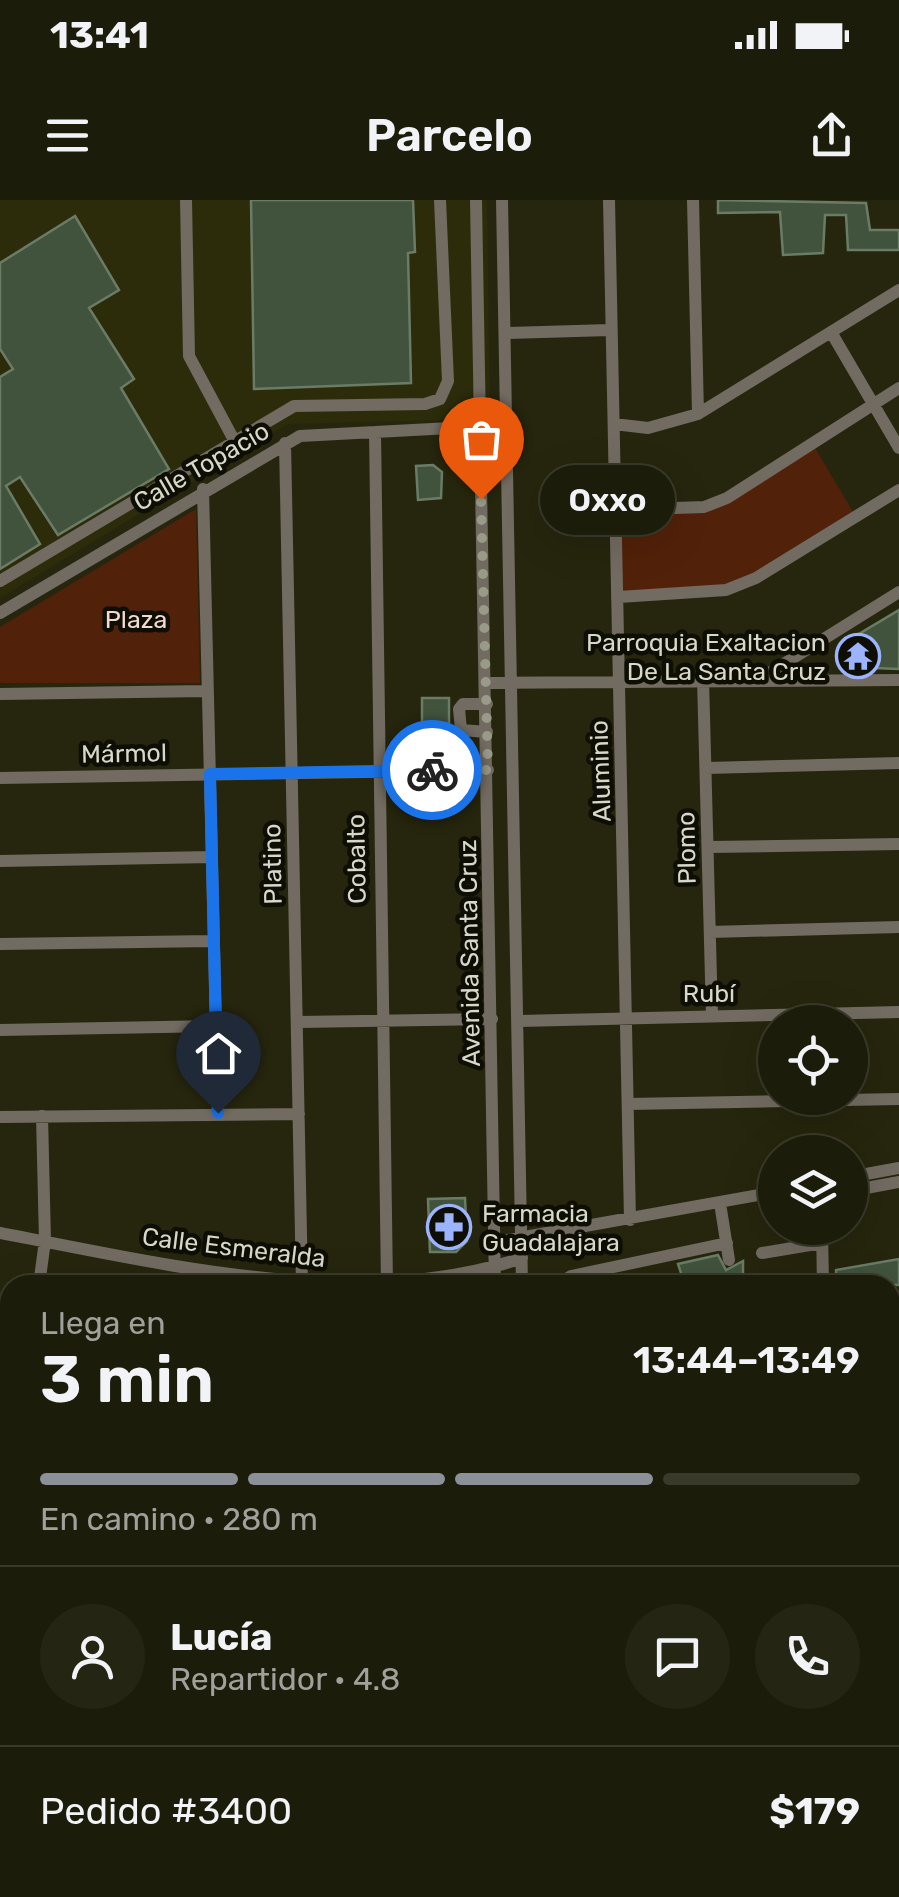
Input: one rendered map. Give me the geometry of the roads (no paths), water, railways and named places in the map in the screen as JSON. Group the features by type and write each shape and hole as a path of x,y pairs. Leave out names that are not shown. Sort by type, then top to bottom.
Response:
{"street":[{"path":"186,200 189,356 234,440"},
{"path":"0,581 294,406 425,404 440,399 448,381 440,200"},
{"name":"Avenida Santa Cruz","path":"476,200 495,1275"},
{"name":"Avenida Santa Cruz","path":"502,200 522,1275"},
{"name":"Aluminio","path":"609,200 630,1220"},
{"path":"693,200 698,414"},
{"path":"614,424 648,428 698,414 899,290"},
{"path":"506,333 610,330"},
{"path":"831,332 899,448"},
{"path":"618,510 704,507 726,498 899,388"},
{"name":"Calle Topacio","path":"0,613 204,489 300,436 507,425"},
{"name":"Cobalto","path":"374,432 387,1275"},
{"name":"Platino","path":"285,442 302,1275"},
{"path":"204,489 218,1113"},
{"path":"619,596 726,590 756,578 899,490"},
{"path":"756,681 899,592"},
{"path":"486,683 620,679 899,680"},
{"name":"Plomo","path":"703,679 712,1016"},
{"path":"0,694 206,691"},
{"path":"487,704 463,704 459,709 461,730 487,732"},
{"path":"706,768 899,763"},
{"name":"Mármol","path":"0,778 488,770"},
{"path":"709,847 899,844"},
{"path":"0,861 210,858"},
{"path":"710,932 899,927"},
{"path":"0,944 212,941"},
{"name":"Rubí","path":"519,1022 627,1016 899,1012"},
{"path":"298,1022 492,1019"},
{"path":"0,1030 215,1026"},
{"path":"628,1104 899,1099"},
{"path":"0,1117 299,1114"},
{"path":"40,1275 45,1242 42,1116"},
{"path":"868,1174 899,1168"},
{"path":"868,1188 899,1182"},
{"path":"496,1242 758,1195"},
{"path":"720,1203 729,1260"},
{"name":"Calle Esmeralda","path":"0,1233 252,1275"},
{"path":"575,1275 727,1243"},
{"path":"762,1253 810,1245"},
{"path":"822,1245 823,1275"},
{"name":"Calle Esmeralda","path":"467,1275 522,1258"}],"place":[{"name":"Oxxo","path":"481,499"},
{"name":"Parroquia Exaltacion De La Santa Cruz","path":"858,656"},
{"name":"Farmacia Guadalajara","path":"449,1227"}],"park label":[{"name":"Plaza","path":"136,619"}]}
